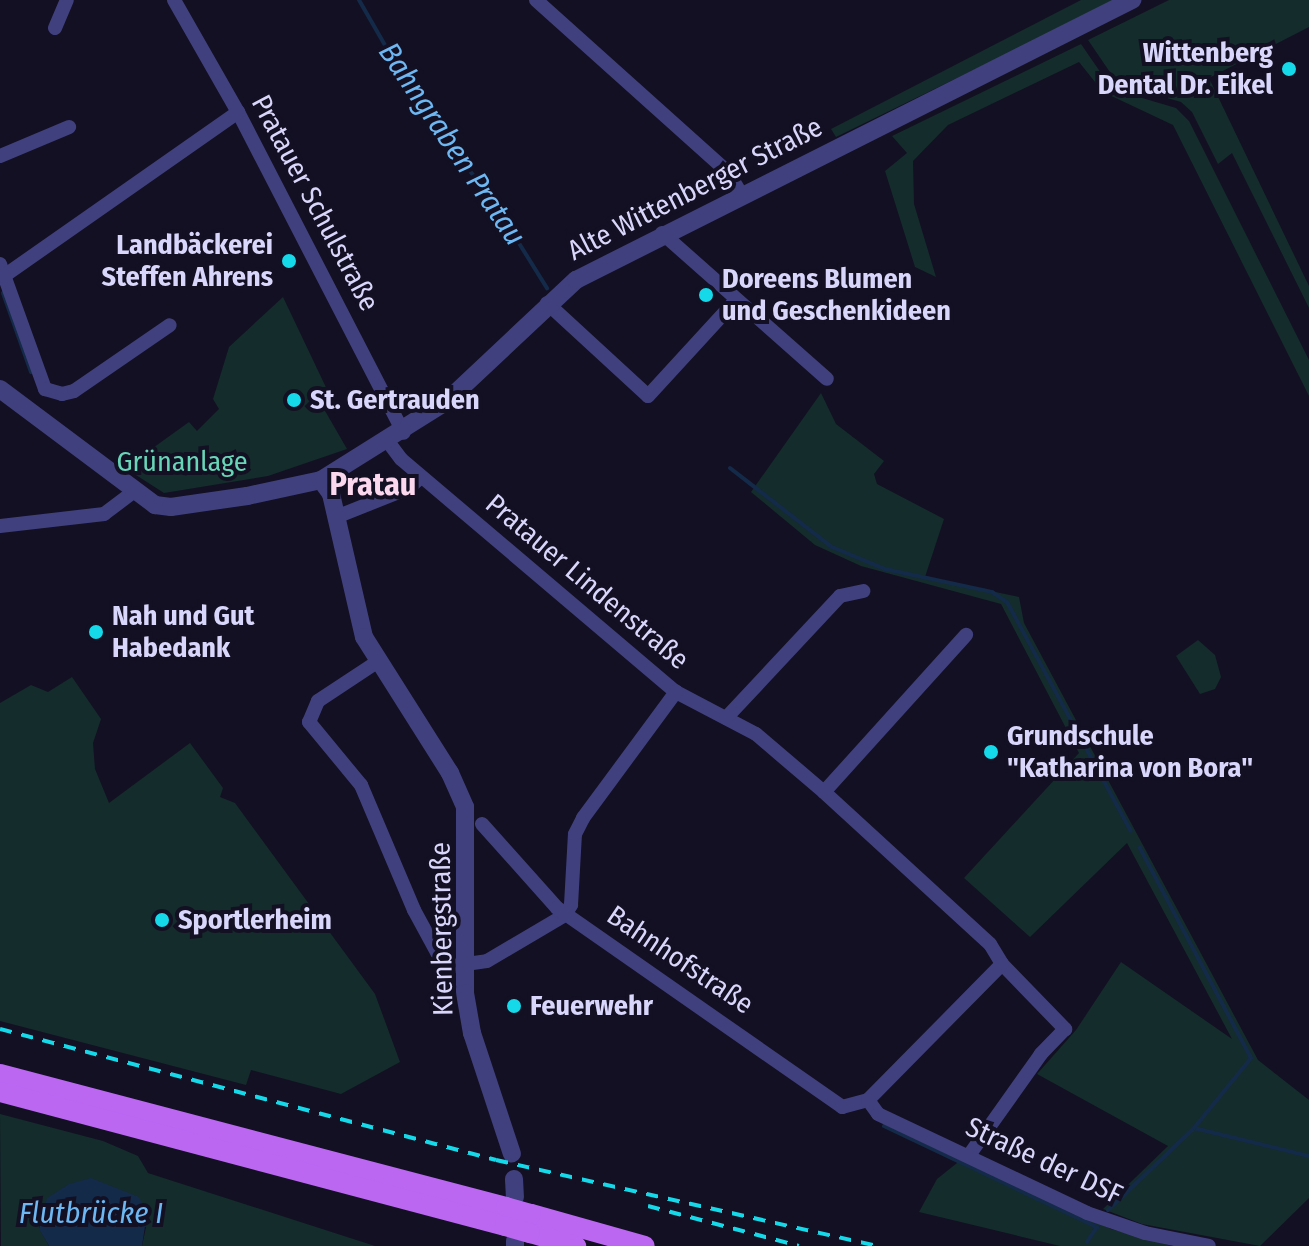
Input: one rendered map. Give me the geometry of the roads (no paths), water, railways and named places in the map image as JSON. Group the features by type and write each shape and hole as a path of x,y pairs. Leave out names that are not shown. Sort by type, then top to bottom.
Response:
{"main road":[{"path":"0,1074 516,1218 576,1246"},
{"path":"0,1092 516,1218 645,1246"}],"street":[{"path":"55,28 67,0"},
{"name":"Pratauer Schulstraße","path":"174,0 238,112 396,438 421,477"},
{"path":"536,0 728,172 741,194"},
{"name":"Alte Wittenberger Straße","path":"1,392 135,491 171,507 321,480 396,438 447,401 547,303 576,280 662,233 1132,0"},
{"path":"45,389 2,270 238,112"},
{"path":"0,156 69,127"},
{"path":"662,233 827,379"},
{"path":"547,303 648,396 736,300"},
{"path":"45,389 62,394 74,391 170,325"},
{"path":"26,409 45,389"},
{"path":"336,517 409,488 421,477"},
{"name":"Pratauer Lindenstraße","path":"421,477 676,692 756,734 824,792 990,944 1002,964 1065,1029 1041,1054 970,1154"},
{"path":"321,480 331,494 358,615 377,662 318,701 309,722 361,785 445,967 496,956 565,915 571,905 575,834 583,818 676,692"},
{"path":"0,526 104,514 135,491"},
{"path":"726,718 840,596 863,591"},
{"path":"824,792 966,635"},
{"name":"Kienbergstraße","path":"377,662 461,793 468,823 464,965 472,1033 512,1154"},
{"name":"Bahnhofstraße","path":"482,824 565,915 765,1052 828,1102 842,1107 868,1100"},
{"path":"868,1100 1002,964"},
{"name":"Straße der DSF","path":"868,1100 878,1114 970,1154 1115,1224 1209,1246"}],"water":[{"name":"Flutbrücke I","path":"91,1178 139,1197 147,1213 142,1246 49,1246 39,1229 47,1198 69,1184"}],"waterway":[{"name":"Bahngraben Pratau","path":"359,0 425,115 489,195 547,288"},
{"path":"3,293 31,372"},
{"name":"Bahngraben Pratau","path":"730,468 832,547 885,569 992,592 1007,602 1131,831"},
{"name":"Bahngraben Pratau","path":"1108,1210 1194,1128 1251,1058 1140,848"},
{"path":"884,1126 1097,1227 1087,1242"},
{"path":"1194,1128 1309,1156"}],"railway":[{"path":"0,1029 496,1160 879,1246"},
{"path":"648,1206 799,1246"}],"place":[{"name":"Wittenberg Dental Dr. Eikel","path":"1289,69"},
{"name":"Landbäckerei Steffen Ahrens","path":"289,261"},
{"name":"Doreens Blumen und Geschenkideen","path":"706,295"},
{"name":"St. Gertrauden","path":"294,400"},
{"name":"Nah und Gut Habedank","path":"96,632"},
{"name":"Grundschule \"Katharina von Bora\"","path":"991,752"},
{"name":"Sportlerheim","path":"162,920"},
{"name":"Feuerwehr","path":"514,1006"}],"district":[{"name":"Pratau","path":"373,484"}],"park label":[{"name":"Grünanlage","path":"182,462"}]}
